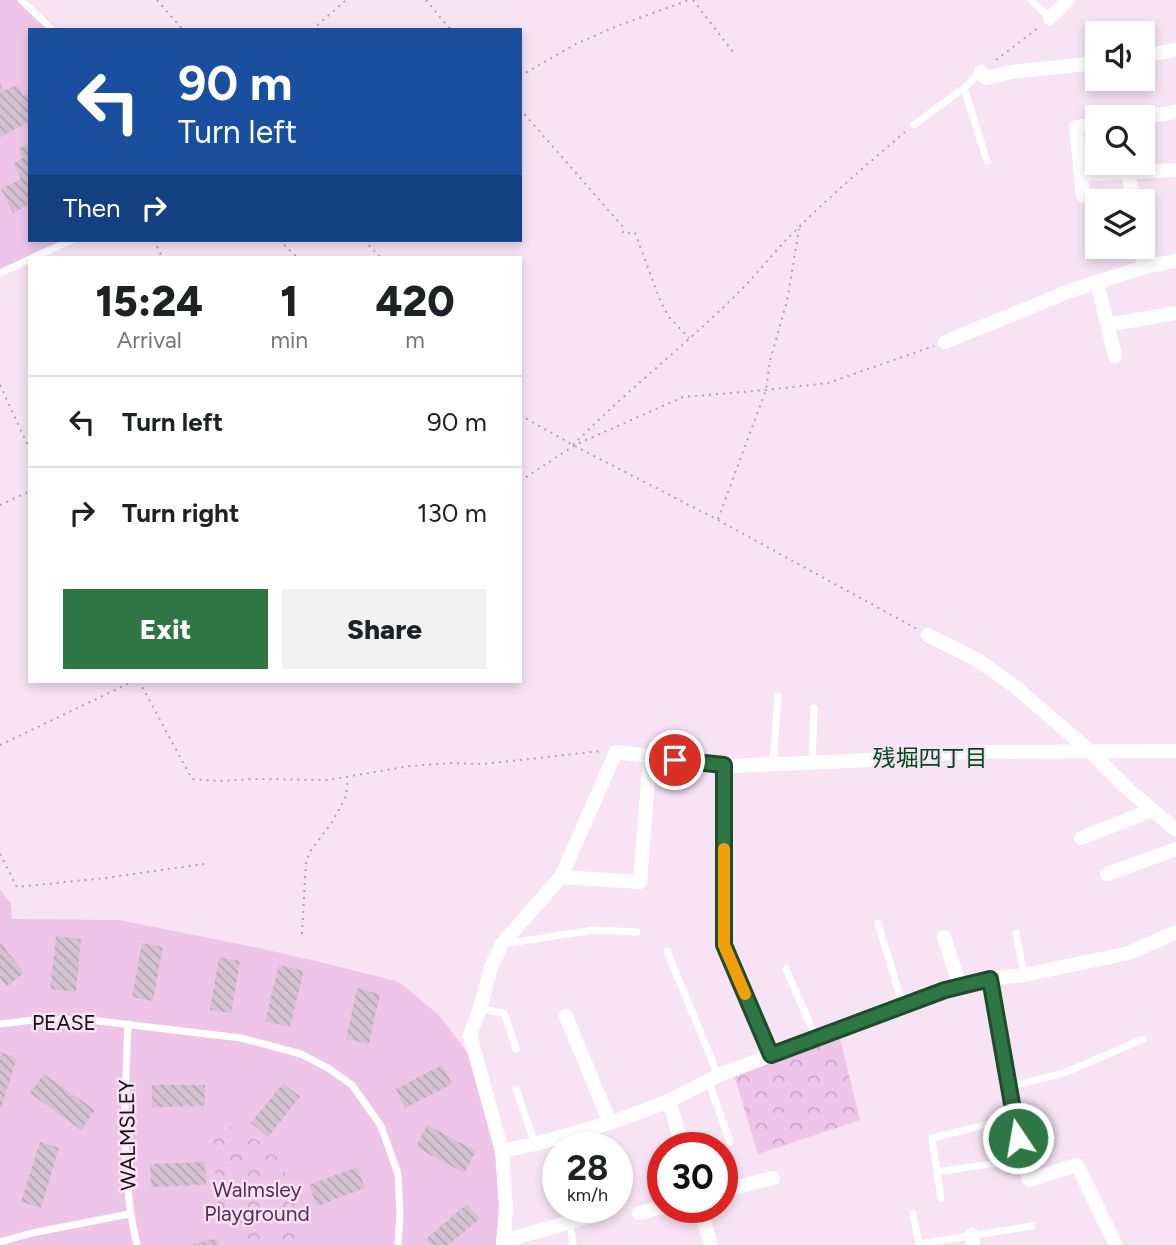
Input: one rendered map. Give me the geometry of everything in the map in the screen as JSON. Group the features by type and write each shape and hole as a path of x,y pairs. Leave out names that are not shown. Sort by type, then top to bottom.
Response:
{"street":[{"path":"1050,18 1068,0"},
{"path":"1155,54 1176,50"},
{"path":"981,72 986,78 1011,72 1085,64"},
{"path":"1155,116 1176,113"},
{"path":"1083,196 1076,127 1085,126"},
{"path":"1155,171 1176,170"},
{"path":"1081,175 1085,175"},
{"path":"1142,259 1144,267"},
{"path":"945,342 1070,291 1144,267 1176,261"},
{"path":"1097,282 1115,356"},
{"path":"1107,325 1176,313"},
{"path":"928,635 976,659 1013,684 1176,830"},
{"path":"570,1223 503,1243 506,1208 502,1152 470,1035 481,1009 491,967 502,944 561,877 616,752 724,765 894,759 965,752 1176,751"},
{"path":"561,877 640,882 650,757"},
{"path":"724,765 724,945 771,1055"},
{"path":"1081,838 1152,810"},
{"path":"1107,873 1176,849"},
{"path":"502,1152 610,1123 669,1101 713,1077 960,986 1129,953 1176,932"},
{"path":"944,937 960,986"},
{"path":"990,979 1013,1118 1029,1180 1077,1165 1116,1245"},
{"path":"566,1016 610,1123"},
{"path":"669,1101 678,1132"},
{"path":"738,1187 773,1178"},
{"path":"639,1213 647,1211"},
{"path":"704,1223 710,1245"}],"lane":[{"path":"22,0 50,28"},
{"path":"1031,0 1050,18"},
{"path":"914,125 981,72"},
{"path":"964,88 987,161"},
{"path":"36,256 68,242"},
{"path":"0,273 28,260"},
{"path":"774,764 778,696"},
{"path":"812,762 814,708"},
{"path":"878,923 902,1006"},
{"path":"502,944 594,930 637,932"},
{"path":"1016,933 1024,975"},
{"path":"667,951 713,1077 727,1132"},
{"path":"786,969 816,1038"},
{"path":"481,1009 504,1013 516,1049"},
{"name":"PEASE","path":"0,1024 42,1019 90,1020 241,1038 301,1054 328,1068 352,1085 381,1126 398,1174 398,1245"},
{"name":"WALMSLEY","path":"128,1024 124,1122 129,1214 137,1245"},
{"path":"1008,1087 1063,1073 1143,1039"},
{"path":"516,1088 535,1144"},
{"path":"941,1198 932,1138 1013,1118"},
{"path":"937,1172 1023,1159"},
{"path":"0,1242 129,1214"},
{"path":"913,1214 919,1244 972,1240 1032,1226"},
{"path":"570,1223 573,1245"}],"path":[{"path":"157,0 181,28"},
{"path":"314,28 346,0"},
{"path":"426,0 449,28"},
{"path":"522,75 576,44 617,26 691,0 733,52"},
{"path":"981,72 1050,18"},
{"path":"522,111 624,228 622,233 635,233 668,316 690,339"},
{"path":"574,445 601,417 690,339 799,228 868,163 914,125"},
{"path":"718,520 766,390 799,228"},
{"path":"281,242 296,256"},
{"path":"367,242 379,256"},
{"path":"522,480 574,445 683,397 828,383 945,342"},
{"path":"0,385 28,446"},
{"path":"522,416 928,635"},
{"path":"0,505 28,492"},
{"path":"0,745 131,683"},
{"path":"140,683 192,779 218,782 255,779 328,780 410,766 482,764 599,750 616,752"},
{"path":"302,934 306,861 346,796 348,777"},
{"path":"0,854 17,887 204,864"}],"green space":[{"path":"0,0 26,0 57,28 28,28 28,242 68,242 37,256 28,256 28,260 0,273"},
{"path":"0,889 11,904 12,919 119,920 259,948 399,982 440,1016 478,1067 499,1139 501,1245 0,1245"},
{"path":"839,1034 860,1120 758,1154 734,1075"},
{"name":"Walmsley Playground","path":"219,1121 274,1149 298,1197 294,1245 231,1245 218,1207 213,1146"}],"building":[{"path":"0,83 4,91 17,85 23,96 28,94 28,122 0,137"},
{"path":"28,144 28,205 13,213 1,189 21,179 13,164 23,158 18,149"},
{"path":"56,936 81,939 76,992 50,989"},
{"path":"0,942 24,973 7,986 0,978"},
{"path":"142,943 163,947 153,1001 132,997"},
{"path":"219,957 240,961 231,1013 210,1010"},
{"path":"279,965 304,971 290,1027 265,1021"},
{"path":"357,988 380,994 369,1044 346,1039"},
{"path":"0,1052 17,1058 1,1108 0,1108"},
{"path":"442,1065 452,1084 405,1108 396,1089"},
{"path":"44,1074 95,1110 81,1130 30,1093"},
{"path":"283,1083 300,1097 268,1137 251,1123"},
{"path":"152,1085 205,1085 205,1106 152,1107"},
{"path":"427,1125 476,1151 464,1173 416,1147"},
{"path":"40,1142 59,1148 41,1208 21,1202"},
{"path":"205,1162 206,1185 151,1187 150,1164"},
{"path":"357,1167 365,1188 317,1206 309,1185"},
{"path":"467,1204 480,1219 448,1245 431,1245 426,1239"},
{"path":"217,1238 219,1245 194,1245 194,1244"}],"slow traffic":[{"path":"724,849 724,945 745,994"}],"district":[{"name":"残堀四丁目","path":"930,758"}],"route":[{"path":"675,760 724,765 724,945 771,1055 945,990 990,979 1018,1138"}]}
